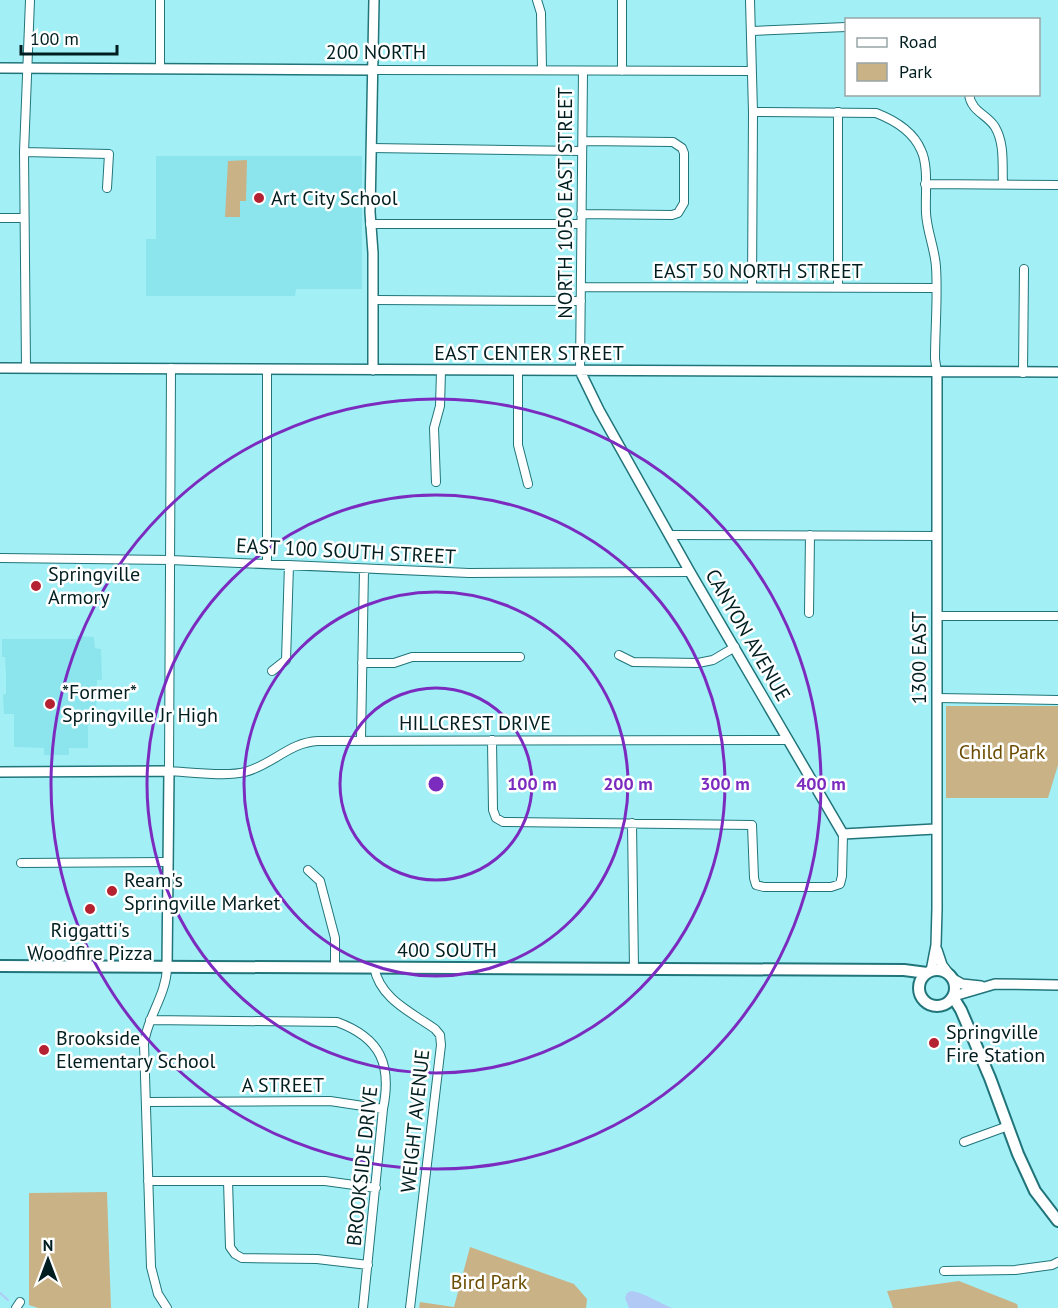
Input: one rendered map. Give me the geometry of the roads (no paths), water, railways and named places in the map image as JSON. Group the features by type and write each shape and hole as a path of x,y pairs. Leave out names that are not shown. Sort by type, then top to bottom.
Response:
{"main road":[{"name":"400 SOUTH","path":"0,966 904,970 929,972"},
{"path":"893,971 911,981 928,1004 938,1006 964,1019"},
{"path":"919,992 920,981 929,972 943,971 952,978 955,984 954,996 1035,1191 1058,1221"},
{"path":"938,1006 947,1004 954,996"}],"street":[{"path":"26,367 24,152 30,0"},
{"path":"160,0 160,69"},
{"path":"373,370 374,300 370,224 374,0"},
{"path":"537,0 541,13 542,70"},
{"path":"622,0 622,71"},
{"path":"750,0 753,112 752,287"},
{"path":"752,32 845,27"},
{"name":"200 NORTH","path":"0,68 752,71"},
{"name":"NORTH 1050 EAST STREET","path":"580,371 583,71"},
{"path":"969,96 970,102 993,124 998,133 1002,144 1003,184"},
{"path":"753,112 876,113 897,123 923,153 926,223 934,250 937,372"},
{"path":"838,112 838,287"},
{"path":"581,214 672,215 678,213 684,203 684,153 682,148 674,142 583,141"},
{"path":"371,148 582,151"},
{"path":"24,152 109,154 107,188"},
{"path":"925,184 1058,185"},
{"path":"0,218 24,218"},
{"path":"370,224 580,224"},
{"path":"1023,373 1024,269"},
{"name":"EAST 50 NORTH STREET","path":"581,287 935,288"},
{"path":"374,300 581,301"},
{"name":"EAST CENTER STREET","path":"0,368 1058,372"},
{"path":"167,1308 158,1294 151,1267 144,1044 150,1020 162,995 167,968 171,368"},
{"path":"267,369 267,563"},
{"path":"436,482 434,428 440,406 441,370"},
{"path":"518,371 518,445 528,484"},
{"name":"CANYON AVENUE","path":"580,371 599,410 690,572 843,834"},
{"name":"1300 EAST","path":"929,972 936,945 937,372"},
{"path":"670,535 937,536"},
{"path":"809,613 810,535"},
{"name":"EAST 100 SOUTH STREET","path":"0,558 267,563 470,573 690,572"},
{"path":"272,671 286,660 289,565"},
{"path":"361,739 364,569"},
{"path":"937,616 1058,616"},
{"path":"619,655 633,662 698,663 713,660 735,647"},
{"path":"362,663 394,663 412,657 520,657"},
{"path":"937,698 1058,700"},
{"name":"HILLCREST DRIVE","path":"169,771 244,772 266,763 299,744 310,741 361,739 788,740"},
{"path":"492,740 493,810 496,818 503,822 752,825 756,885 831,887 840,884 842,876 843,834 935,829"},
{"path":"0,772 169,771"},
{"path":"632,823 634,969"},
{"path":"21,863 168,862"},
{"path":"308,870 320,881 334,938 335,967"},
{"name":"1300 EAST","path":"936,945 942,965 952,978"},
{"name":"WEIGHT AVENUE","path":"375,967 378,980 389,997 435,1029 440,1035 441,1045 410,1308"},
{"path":"952,978 962,984 984,986"},
{"path":"954,996 994,984 1058,985"},
{"path":"964,1019 966,1001 974,990"},
{"name":"BROOKSIDE DRIVE","path":"150,1020 327,1021 345,1025 366,1036 384,1063 387,1088 363,1308"},
{"name":"A STREET","path":"147,1102 330,1101 383,1109"},
{"path":"964,1142 1008,1126"},
{"path":"228,1181 230,1246 235,1254 242,1258 316,1259 368,1265"},
{"path":"148,1182 325,1181 376,1188"},
{"path":"944,1271 1015,1270 1052,1265 1058,1262"}],"waterway":[{"path":"0,1293 8,1300"}],"place":[{"name":"Art City School","path":"259,198"},
{"name":"Springville Armory","path":"36,586"},
{"name":"*Former* Springville Jr High","path":"50,704"},
{"name":"Ream's Springville Market","path":"112,891"},
{"name":"Riggatti's Woodfire Pizza","path":"90,909"},
{"name":"Springville Fire Station","path":"934,1043"},
{"name":"Brookside Elementary School","path":"44,1050"}],"park label":[{"name":"Child Park","path":"1002,752"},
{"name":"Bird Park","path":"489,1282"}]}
